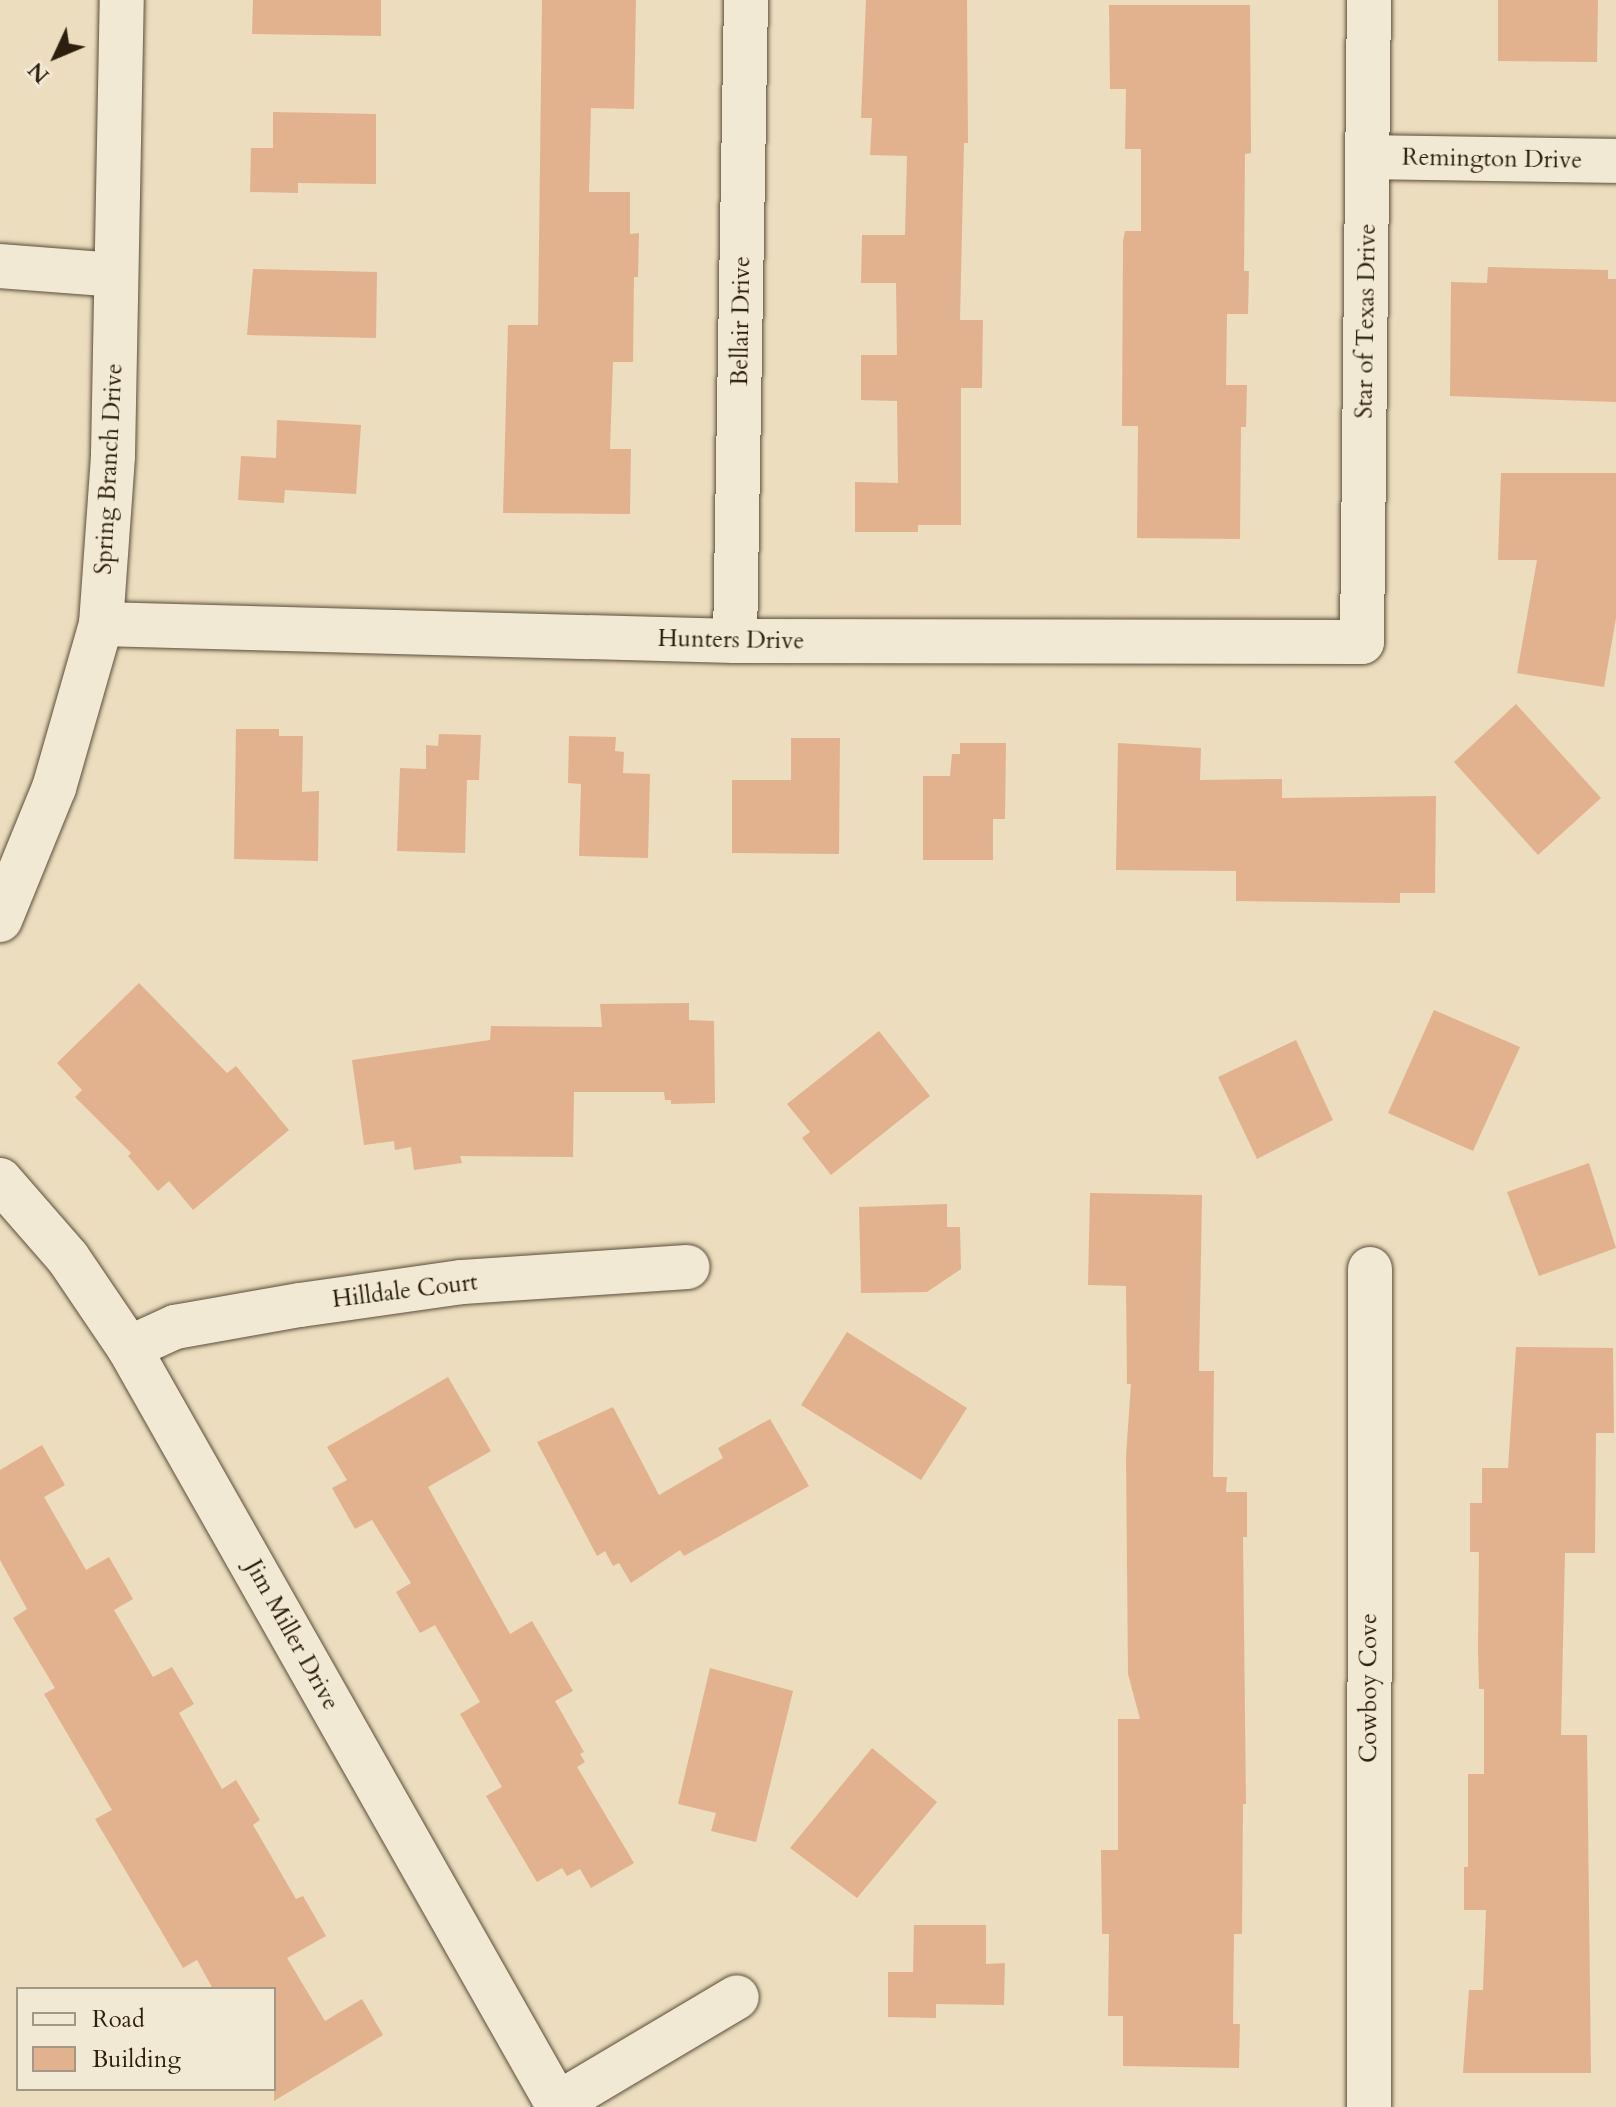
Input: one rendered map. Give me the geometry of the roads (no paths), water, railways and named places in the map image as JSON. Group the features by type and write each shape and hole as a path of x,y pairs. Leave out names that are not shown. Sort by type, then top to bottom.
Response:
{"street":[{"name":"Spring Branch Drive","path":"0,920 54,788 101,624 113,455 122,0"},
{"name":"Bellair Drive","path":"735,641 746,0"},
{"name":"Star of Texas Drive","path":"1362,642 1369,0"},
{"name":"Remington Drive","path":"1368,157 1616,161"},
{"path":"0,266 116,275"},
{"name":"Hunters Drive","path":"101,624 735,641 1362,642"},
{"name":"Jim Miller Drive","path":"0,1180 68,1258 129,1348 558,2105"},
{"name":"Hilldale Court","path":"129,1348 175,1327 300,1305 462,1282 688,1267"},
{"name":"Cowboy Cove","path":"1369,2107 1370,1269"},
{"path":"558,2105 737,1997"}]}
